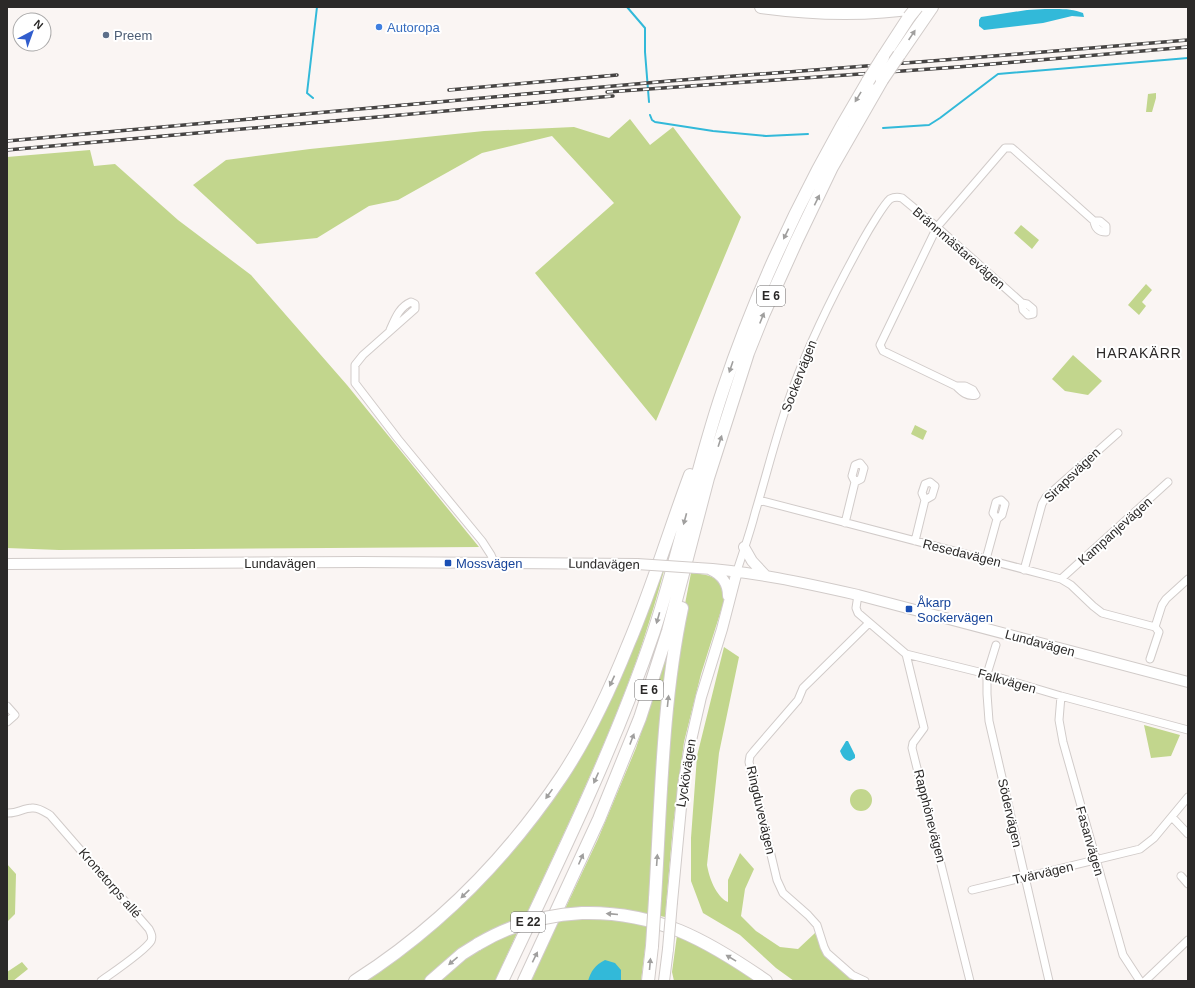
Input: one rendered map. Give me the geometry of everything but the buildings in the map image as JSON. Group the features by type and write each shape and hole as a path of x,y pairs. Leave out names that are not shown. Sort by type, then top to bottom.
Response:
{"highway":[{"path":"761,7 827,13 922,8"},
{"name":"E 6","path":"502,981 610,747 638,675 657,621 715,414 736,352 768,271 820,163 849,112 909,17 922,8"},
{"name":"E 6","path":"524,981 599,819 640,718 668,630 708,478 748,353 764,313 832,167 856,123 898,55 922,8"},
{"path":"355,981 428,929 477,883 529,822 563,774 598,711 628,645 687,483 715,414"},
{"path":"648,981 652,946 667,716 672,667 676,638 708,478"},
{"name":"E 22","path":"431,981 462,954 499,932 533,920 563,914 597,913 628,915 661,923 681,931 718,950 766,981"}],"main road":[{"path":"744,547 752,561 766,576"},
{"name":"Lundavägen","path":"7,564 494,562 638,564 737,571 814,585 858,595 1188,682"},
{"path":"702,568 719,574 726,583 728,587 727,608"},
{"name":"Lyckövägen","path":"664,981 683,786 690,745 701,697 737,571"}],"street":[{"path":"956,386 886,353 880,345 937,227 1005,148 1012,148 1094,221"},
{"name":"Brännmästarevägen","path":"895,198 902,198 937,227 1022,303"},
{"name":"Sockervägen","path":"737,571 776,438 809,346 833,295 870,229 888,201 895,198"},
{"path":"390,330 363,355 355,365 355,383 398,439 482,541 494,562"},
{"name":"Sirapsvägen","path":"1024,570 1042,504 1046,498 1118,433"},
{"path":"845,523 855,482"},
{"name":"Kampanjevägen","path":"1061,579 1168,482"},
{"name":"Resedavägen","path":"759,500 1061,579 1071,585 1102,613 1155,627"},
{"path":"915,541 925,500"},
{"path":"986,559 996,519"},
{"path":"1150,659 1159,632 1155,627 1162,605 1166,599 1188,579"},
{"name":"Falkvägen","path":"858,595 856,611 906,654 987,674 1061,696 1188,730"},
{"name":"Ringduvevägen","path":"865,981 852,975 827,953 821,940 817,925 783,893 777,880 749,762 750,756 798,700 803,688 869,623"},
{"name":"Södervägen","path":"996,645 987,674 989,721 1049,981"},
{"name":"Rapphönevägen","path":"906,654 924,728 913,743 912,748 970,981"},
{"name":"Fasanvägen","path":"1061,696 1060,731 1096,861 1123,955 1140,981"},
{"path":"7,706 15,715 7,722"},
{"name":"Tvärvägen","path":"972,890 1096,861 1140,849 1154,838 1188,797"},
{"name":"Kronetorps allé","path":"7,813 14,814 32,808 50,815 149,929 152,935 150,941 137,954 101,981"},
{"path":"1172,817 1188,834"},
{"path":"1181,876 1188,884"},
{"path":"1145,981 1188,940"}],"green space":[{"path":"1156,93 1152,112 1146,112 1148,94"},
{"path":"630,119 650,145 673,127 741,217 656,421 535,273 614,203 552,136 482,153 398,200 369,206 317,238 257,244 193,185 226,160 310,149 484,131 574,127 609,138"},
{"path":"90,150 94,166 115,164 178,220 251,275 347,385 479,547 59,550 7,548 7,157"},
{"path":"1021,225 1039,240 1032,249 1014,233"},
{"path":"1146,284 1152,290 1142,302 1146,306 1139,315 1128,305"},
{"path":"1073,355 1102,381 1088,395 1065,391 1052,379"},
{"path":"915,425 927,431 923,440 911,434"},
{"path":"677,519 654,607 625,692 584,788 526,915 485,934 425,981 367,981 425,937 481,886 516,848 559,787 610,699"},
{"path":"691,573 711,576 719,582 722,587 724,601 701,674 684,742 673,826 665,917 660,916 673,690 678,640"},
{"path":"670,646 649,914 616,908 588,906 565,909 598,839 636,748"},
{"path":"724,647 739,657 719,753 707,865 711,881 720,896 728,902 728,880 740,853 754,869 745,889 741,916 756,931 780,947 798,949 815,933 822,949 857,981 794,981 776,968 740,935 703,913 691,881 691,838 697,756"},
{"path":"1144,725 1180,735 1171,756 1151,758"},
{"path":"861,789 869,792 872,800 869,808 861,811 853,808 850,800 853,792"},
{"path":"7,864 16,874 15,914 7,922"},
{"path":"606,917 648,925 641,981 531,981 558,922 579,918"},
{"path":"517,933 495,981 440,981 477,950 502,937"},
{"path":"677,935 704,947 758,981 674,981 672,972"},
{"path":"22,962 28,969 13,981 7,981 7,972"}],"water":[{"path":"1027,10 1074,10 1083,13 1084,17 1072,16 1043,23 984,30 979,26 979,20 981,17"},
{"path":"846,741 848,741 855,755 855,758 850,761 844,758 840,751"},
{"path":"605,960 615,963 621,970 621,981 588,981 594,969"}],"waterway":[{"path":"313,98 307,93 317,7"},
{"path":"627,7 645,28 645,52 649,102"},
{"path":"883,128 929,125 998,74 1188,58"},
{"path":"650,115 652,120 655,122 713,131 766,136 808,134"}],"railway":[{"path":"7,141 669,81 1188,40"},
{"path":"607,92 958,67 1188,47"},
{"path":"449,90 617,75"},
{"path":"7,150 613,96"}],"place":[{"name":"Autoropa","path":"379,27"},
{"name":"Preem","path":"106,35"},
{"name":"Mossvägen","path":"448,563"},
{"name":"Åkarp Sockervägen","path":"909,609"}],"district":[{"name":"HARAKÄRR","path":"1139,353"}]}
